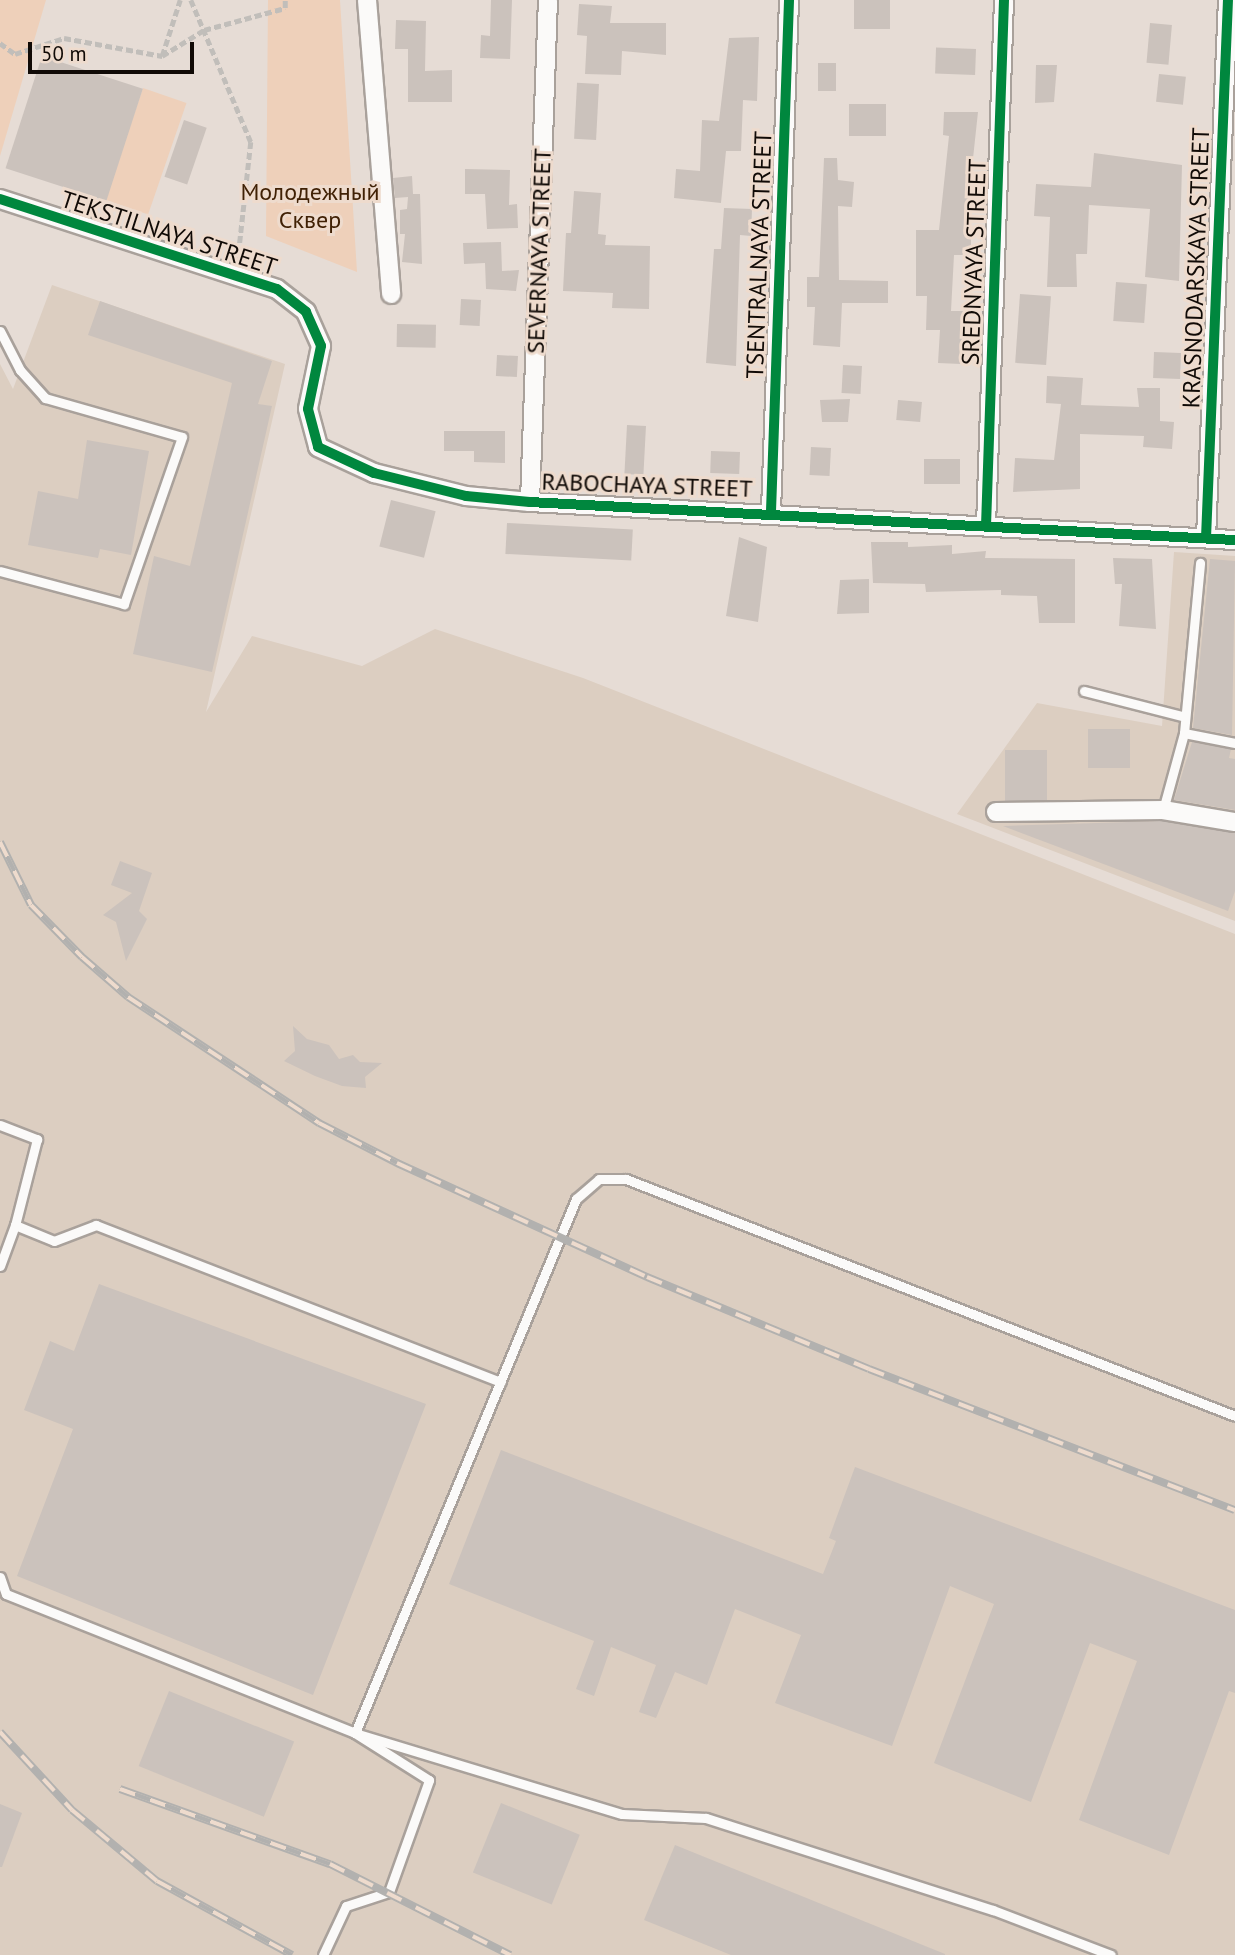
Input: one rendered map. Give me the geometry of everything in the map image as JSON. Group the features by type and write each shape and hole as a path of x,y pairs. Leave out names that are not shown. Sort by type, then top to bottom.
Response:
{"street":[{"path":"367,0 391,294"},
{"name":"SEVERNAYA STREET","path":"530,502 548,0"},
{"name":"TSENTRALNAYA STREET","path":"771,511 789,0"},
{"name":"SREDNYAYA STREET","path":"986,526 1004,0"},
{"name":"KRASNODARSKAYA STREET","path":"1206,538 1228,0"},
{"name":"TEKSTILNAYA STREET","path":"0,199 236,273 277,289 306,312 321,346 308,409 317,447"},
{"name":"RABOCHAYA STREET","path":"317,447 374,473 466,496 530,502 771,511 1235,540"},
{"path":"996,812 1163,810 1235,822"}],"lane":[{"path":"0,331 20,370 45,398 182,437 124,604 0,571"},
{"path":"1163,810 1184,733 1200,563"},
{"path":"1084,691 1185,717"},
{"path":"1184,733 1235,743"},
{"path":"0,1125 37,1139 15,1225 0,1266"},
{"path":"355,1733 576,1199 599,1179 626,1179 1235,1416"},
{"path":"15,1225 54,1241 96,1225 501,1382"},
{"path":"0,1577 6,1594 355,1733 622,1814 706,1818 993,1910 1111,1955"},
{"path":"323,1955 346,1906 389,1892 429,1780 355,1733"}],"path":[{"path":"162,56 180,0"},
{"path":"191,0 251,142 236,273"},
{"path":"0,43 15,54 64,38 162,56 204,30 285,8 285,0"}],"shaded area":[{"path":"52,285 285,364 206,712 252,636 362,666 435,629 583,678 1235,934 1235,1955 0,1955 0,364 13,389"},
{"path":"1174,552 1235,556 1235,921 957,814 1037,703 1162,726"}],"green space":[{"path":"0,0 46,0 0,156"},
{"name":"Молодежный Сквер","path":"268,0 340,0 357,272 266,236"},
{"path":"143,88 186,103 148,215 105,200"}],"building":[{"path":"491,0 512,0 510,59 480,58 481,35 490,36"},
{"path":"854,0 890,0 890,29 854,29"},
{"path":"579,4 612,6 610,23 666,23 666,55 622,51 621,75 585,74 587,36 577,35"},
{"path":"396,20 426,21 425,71 452,70 452,102 408,102 408,49 395,49"},
{"path":"1150,23 1172,25 1168,65 1147,63"},
{"path":"759,37 757,101 743,100 741,151 726,151 721,203 674,198 676,169 700,171 702,120 719,121 729,38"},
{"path":"936,48 976,49 975,75 935,74"},
{"path":"42,56 143,89 106,201 6,168"},
{"path":"818,63 836,63 836,91 818,91"},
{"path":"1036,65 1057,65 1054,102 1035,103"},
{"path":"1159,74 1186,77 1183,105 1156,102"},
{"path":"577,83 599,84 596,140 574,139"},
{"path":"849,104 886,104 886,136 849,136"},
{"path":"944,112 978,112 971,177 971,255 954,255 951,311 968,311 961,364 938,363 940,330 926,330 927,296 916,296 916,230 939,230 949,136 943,135"},
{"path":"184,120 207,128 187,185 164,177"},
{"path":"1094,153 1182,165 1179,281 1145,277 1150,209 1089,205 1087,254 1076,254 1077,287 1047,287 1050,217 1034,216 1036,184 1091,187"},
{"path":"824,158 837,158 838,180 854,182 852,207 838,206 839,280 888,281 888,303 842,303 840,347 813,345 815,307 807,307 807,277 819,277"},
{"path":"465,169 510,170 509,205 517,204 518,228 487,229 485,194 465,194"},
{"path":"412,176 413,194 420,194 422,264 402,262 405,234 400,234 400,210 407,209 408,197 395,198 393,178"},
{"path":"574,191 601,193 598,234 606,235 605,245 650,246 649,309 612,308 613,293 563,291 566,233 571,233"},
{"path":"724,208 752,209 751,236 740,235 736,366 706,363 714,249 721,249"},
{"path":"501,242 502,271 519,270 516,291 486,289 485,263 464,264 463,243"},
{"path":"1116,282 1147,284 1144,323 1113,321"},
{"path":"1020,294 1051,296 1046,365 1015,363"},
{"path":"461,299 481,300 480,326 460,325"},
{"path":"100,301 272,361 258,404 272,406 212,672 133,654 154,556 190,566 232,383 88,335"},
{"path":"397,324 436,325 436,348 397,347"},
{"path":"1154,352 1181,353 1180,379 1153,378"},
{"path":"497,355 518,356 517,377 496,376"},
{"path":"843,365 862,366 861,394 842,393"},
{"path":"1047,376 1083,378 1081,405 1139,407 1137,388 1160,388 1160,421 1174,422 1172,449 1143,447 1144,436 1080,434 1080,489 1013,492 1015,458 1054,460 1061,404 1046,403"},
{"path":"850,399 848,422 822,422 820,400"},
{"path":"898,400 922,402 920,422 896,420"},
{"path":"627,425 646,426 643,475 624,474"},
{"path":"444,431 505,431 505,463 474,462 474,451 444,451"},
{"path":"87,440 149,451 131,555 100,549 98,558 28,545 38,491 78,499"},
{"path":"811,447 831,448 830,476 810,475"},
{"path":"711,451 740,452 739,474 710,473"},
{"path":"924,459 960,459 960,484 924,484"},
{"path":"391,500 436,511 424,558 379,547"},
{"path":"507,523 633,530 631,561 505,554"},
{"path":"739,537 767,547 758,622 726,616"},
{"path":"871,542 908,542 908,547 952,545 952,554 986,551 985,558 1075,559 1075,623 1039,623 1037,596 1001,595 1001,590 926,592 925,584 873,583"},
{"path":"1113,558 1152,559 1156,629 1119,626 1122,584 1115,584"},
{"path":"1210,559 1235,561 1232,735 1193,728"},
{"path":"869,579 869,613 837,614 840,580"},
{"path":"1088,729 1130,729 1130,768 1088,768"},
{"path":"1192,742 1231,749 1229,758 1235,759 1235,810 1174,800"},
{"path":"1005,750 1047,750 1047,801 1005,801"},
{"path":"1162,821 1235,833 1235,891 1228,911 1003,826"},
{"path":"120,861 152,873 139,911 147,919 126,961 116,922 103,915 132,893 111,885"},
{"path":"293,1026 307,1039 329,1045 339,1059 353,1055 360,1062 382,1063 365,1077 366,1088 342,1086 315,1076 284,1061 295,1051"},
{"path":"99,1284 426,1404 313,1695 17,1576 73,1429 24,1410 50,1341 74,1351"},
{"path":"501,1450 823,1574 836,1541 829,1538 855,1467 1235,1610 1235,1693 1229,1691 1169,1855 1079,1820 1137,1661 1090,1643 1031,1802 934,1763 994,1604 950,1586 892,1746 775,1703 801,1635 735,1609 707,1685 675,1672 656,1718 639,1712 656,1665 611,1647 594,1696 576,1689 594,1641 449,1584"},
{"path":"169,1691 294,1742 264,1817 139,1766"},
{"path":"501,1803 580,1835 552,1904 473,1873"},
{"path":"0,1804 22,1813 2,1867 0,1867"},
{"path":"675,1845 945,1955 731,1955 644,1920"}],"railway":[{"path":"0,842 31,905 82,957 128,997 319,1123 397,1163 647,1277 869,1369 1235,1510"},
{"path":"0,1732 72,1810 157,1881 292,1955"},
{"path":"120,1789 330,1864 510,1955"}],"cycle path":[{"path":"771,511 789,0"},
{"path":"986,526 1004,0"},
{"path":"1206,538 1228,0"},
{"path":"0,199 277,289 306,312 321,346 308,409 318,447 374,473 466,496 530,502 1235,540"}]}
